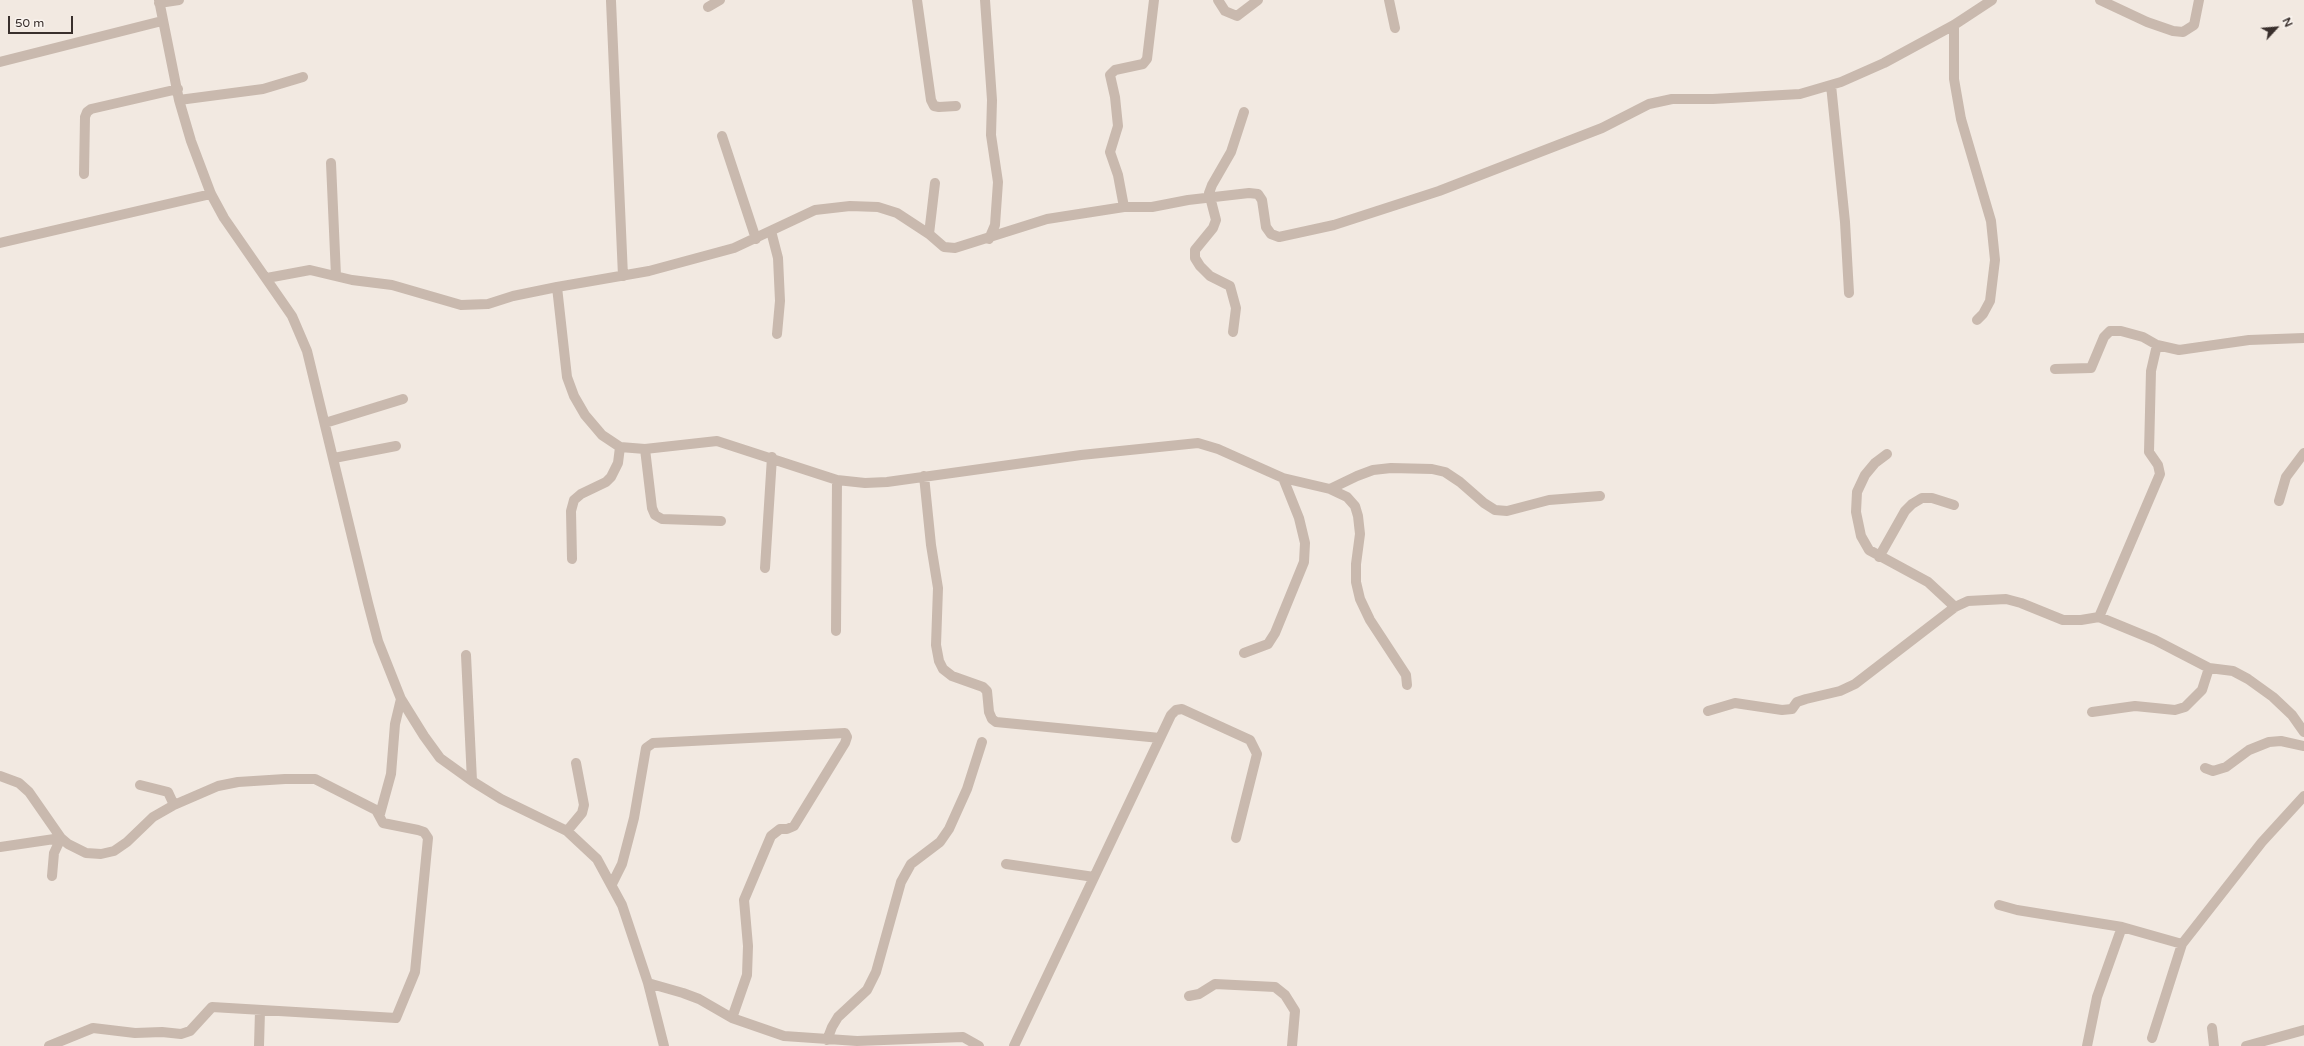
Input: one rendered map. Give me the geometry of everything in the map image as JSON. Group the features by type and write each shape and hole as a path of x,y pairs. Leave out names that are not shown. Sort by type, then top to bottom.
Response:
{"street":[{"path":"179,0 159,1 179,100 191,141 212,194 224,218 292,316 307,351 378,641 401,699 424,736 440,758 472,781 501,798 567,830 597,859 612,884 625,911 648,983 664,1046"},
{"path":"708,7 720,0"},
{"path":"917,0 931,100 934,106 956,106"},
{"path":"985,0 992,100 991,135 998,182 995,225 989,239"},
{"path":"1124,207 1118,175 1110,152 1118,126 1116,97 1110,76 1115,70 1143,64 1147,59 1154,0"},
{"path":"1218,0 1225,11 1237,16 1258,0"},
{"path":"1389,0 1395,28"},
{"path":"267,278 310,270 336,276 392,285 461,305 488,304 513,296 556,287 623,276 734,248 815,210 850,206 878,207 897,213 929,234 944,247 955,248 989,239 1047,219 1124,207 1152,207 1211,197 1258,194 1262,200 1266,226 1271,234 1279,237 1334,225 1439,191 1602,128 1649,104 1672,99 1713,99 1800,94 1831,85 1884,63 1954,25 1992,0"},
{"path":"2100,0 2147,22 2173,31 2183,32 2194,25 2198,0"},
{"path":"611,1 623,276"},
{"path":"0,62 162,21"},
{"path":"1954,25 1954,79 1959,106 1991,221 1995,260 1990,301 1983,314 1976,320"},
{"path":"179,100 263,89 303,77"},
{"path":"1831,85 1845,222 1848,293"},
{"path":"84,174 85,116 87,112 91,109 121,101 178,89"},
{"path":"1233,332 1236,308 1230,286 1210,276 1200,266 1196,258 1195,250 1213,228 1216,220 1210,193 1212,185 1231,152 1244,112"},
{"path":"722,136 756,239"},
{"path":"331,163 336,276"},
{"path":"929,234 935,183"},
{"path":"0,244 212,194"},
{"path":"771,231 778,258 780,301 777,334"},
{"path":"556,287 567,377 574,396 585,415 602,435 620,447 645,449 717,441 772,457 837,480 865,483 1096,454 1198,443 1218,449 1283,478 1330,489 1347,497 1355,506 1360,534 1356,564 1360,599 1370,620 1406,675 1407,685"},
{"path":"2055,368 2092,368 2104,337 2110,331 2121,331 2143,337 2157,345 2179,350 2250,340 2304,338"},
{"path":"2099,617 2160,474 2158,465 2149,452 2151,371 2157,345"},
{"path":"325,423 403,400"},
{"path":"334,458 396,446"},
{"path":"572,559 571,511 574,500 581,494 606,482 611,477 618,463 620,447"},
{"path":"645,449 652,508 655,515 662,519 721,520"},
{"path":"2278,501 2286,477 2304,453"},
{"path":"1887,454 1875,463 1864,476 1857,492 1856,512 1861,536 1869,550 1879,557 1928,582 1955,607"},
{"path":"765,568 772,457"},
{"path":"1330,489 1356,476 1373,470 1391,468 1432,469 1445,472 1495,510 1507,511 1549,500 1600,496"},
{"path":"924,476 931,545 938,588 936,644 939,661 943,669 952,676 983,687 987,691 989,712 992,719 996,722 1160,738"},
{"path":"1244,653 1268,644 1275,633 1304,562 1305,543 1299,518 1283,478"},
{"path":"836,631 837,480"},
{"path":"1879,557 1905,511 1912,504 1922,498 1932,498 1954,505"},
{"path":"1708,711 1735,703 1782,710 1792,709 1797,702 1840,691 1855,684 1955,607 1968,601 2006,600 2021,603 2063,620 2081,620 2099,617 2155,640 2209,668 2233,671 2248,679 2273,697 2292,715 2304,732"},
{"path":"466,655 472,781"},
{"path":"2092,712 2135,706 2175,710 2185,707 2202,690 2209,668"},
{"path":"49,1046 93,1028 135,1033 162,1032 181,1034 190,1031 212,1007 396,1018 415,972 428,838 424,832 418,830 383,823 380,814 391,774 395,724 401,699"},
{"path":"1014,1046 1171,715 1176,710 1182,709 1250,740 1256,754 1236,838"},
{"path":"612,884 622,864 634,818 646,748 653,743 845,733 847,737 845,743 794,826 787,829 780,829 771,836 744,900 748,946 747,975 732,1018"},
{"path":"2205,768 2214,771 2226,767 2250,750 2269,742 2281,741 2304,746"},
{"path":"827,1040 838,1017 867,990 876,972 901,882 911,864 940,842 949,829 967,789 982,742"},
{"path":"567,830 582,813 584,805 576,763"},
{"path":"0,776 19,783 29,792 61,838 68,844 86,853 101,854 114,851 127,842 152,817 174,805 218,786 238,782 315,779 345,793 380,814"},
{"path":"140,785 168,792 174,805"},
{"path":"2152,1038 2182,944 2262,842 2304,796"},
{"path":"0,847 61,838"},
{"path":"52,876 54,853 61,838"},
{"path":"1006,864 1094,878"},
{"path":"1999,905 2017,910 2122,927 2182,944"},
{"path":"2087,1046 2097,997 2122,927"},
{"path":"648,983 699,999 732,1018 784,1036 827,1040 908,1040 963,1037 979,1046"},
{"path":"1189,996 1200,994 1216,984 1275,987 1289,1000 1295,1011 1292,1046"},
{"path":"259,1046 260,1011"},
{"path":"2212,1028 2214,1046"},
{"path":"2246,1046 2304,1030"}]}
